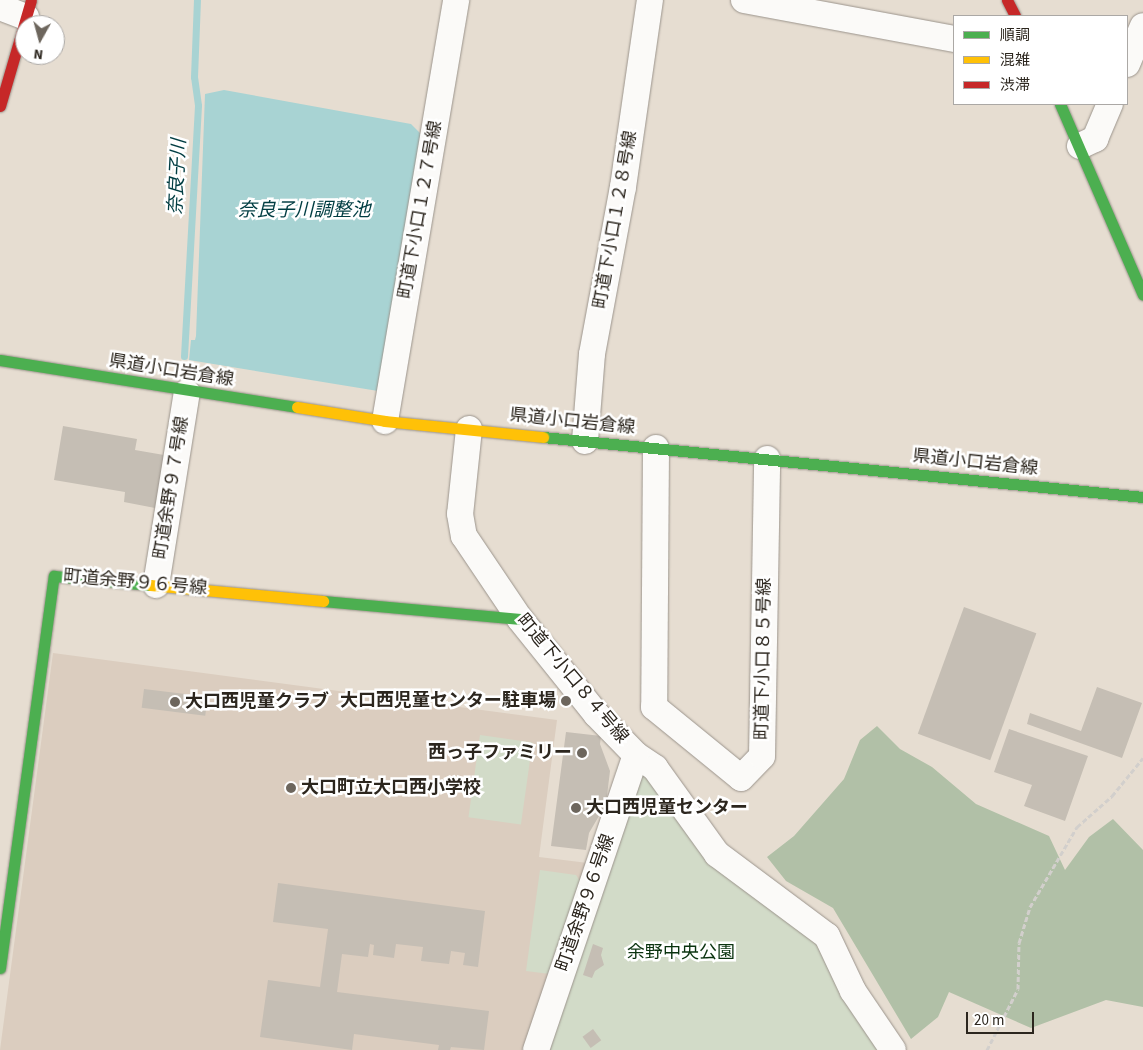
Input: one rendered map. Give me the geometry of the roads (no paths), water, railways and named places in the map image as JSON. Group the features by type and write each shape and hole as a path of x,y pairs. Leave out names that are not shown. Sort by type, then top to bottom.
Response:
{"street":[{"name":"町道下小口１２７号線","path":"385,420 456,0"},
{"name":"町道下小口１２８号線","path":"585,441 592,354 623,187 650,0"},
{"path":"744,0 953,39"},
{"path":"1006,0 1014,15"},
{"path":"0,8 28,8 0,106"},
{"path":"1128,62 1143,26"},
{"path":"1060,105 1080,146 1143,295"},
{"path":"1080,146 1095,139 1110,105"},
{"name":"県道小口岩倉線","path":"0,360 187,392 385,420 1143,497"},
{"name":"町道余野９７号線","path":"156,585 187,392"},
{"name":"町道下小口８４号線","path":"469,429 461,527 464,536 520,619 596,714 636,755 655,768 717,854 827,936 853,991 893,1050"},
{"name":"町道下小口８５号線","path":"656,448 654,707 741,778 762,756 767,459"},
{"name":"町道余野９６号線","path":"0,968 7,859 54,576 520,619"},
{"name":"町道余野９６号線","path":"536,1050 636,755"}],"water":[{"name":"奈良子川調整池","path":"224,90 411,124 422,135 378,391 189,360 191,340 195,340 196,336 205,94"}],"waterway":[{"name":"奈良子川","path":"184,356 198,105 194,77 197,0"}],"place":[{"name":"大口西児童センター駐車場","path":"566,701"},
{"name":"大口西児童クラブ","path":"175,702"},
{"name":"西っ子ファミリー","path":"582,753"},
{"name":"大口町立大口西小学校","path":"291,788"},
{"name":"大口西児童センター","path":"576,808"}],"park label":[{"name":"余野中央公園","path":"681,953"}]}
